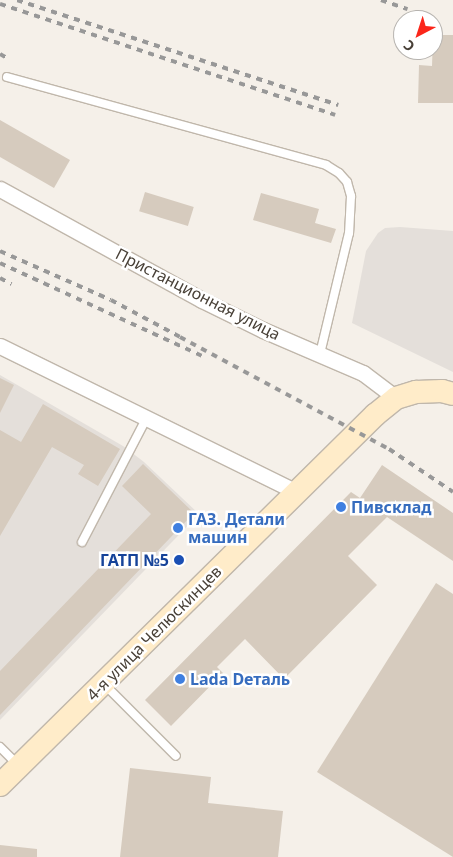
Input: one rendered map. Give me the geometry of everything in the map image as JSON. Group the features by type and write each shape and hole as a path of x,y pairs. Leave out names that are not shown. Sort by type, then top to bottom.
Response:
{"main road":[{"path":"396,398 416,392 442,391 453,394"},
{"name":"4-я улица Челюскинцев","path":"0,785 362,427 396,398"}],"street":[{"name":"Пристанционная улица","path":"0,189 202,300 363,372 396,398"},
{"path":"0,346 297,492"}],"lane":[{"path":"7,77 326,165 339,173 347,182 351,196 349,233 320,354"},
{"path":"82,542 147,417"},
{"path":"103,683 176,756"},
{"path":"0,747 20,766"}],"shaded area":[{"path":"400,227 453,231 453,372 352,323 366,251 378,233 385,228"},
{"path":"0,375 123,446 144,462 199,514 0,720"}],"building":[{"path":"443,35 453,35 453,103 418,103 419,65 432,66 432,60 443,60"},
{"path":"0,120 70,160 54,188 0,157"},
{"path":"145,192 194,207 188,226 139,211"},
{"path":"261,193 319,209 315,223 336,229 331,243 253,220"},
{"path":"0,378 14,385 0,413"},
{"path":"43,404 120,449 98,486 78,474 84,465 52,447 0,536 0,430 21,442"},
{"path":"143,464 194,513 0,715 0,671 151,514 122,486"},
{"path":"382,465 453,513 453,561 387,517 348,556 377,585 284,679 245,639 217,667 223,673 171,726 145,700 351,492 360,498"},
{"path":"436,583 453,594 453,857 317,772"},
{"path":"130,768 211,777 208,803 283,811 278,857 120,857"},
{"path":"0,845 37,849 37,857 0,857"}],"railway":[{"path":"17,0 338,105"},
{"path":"381,0 407,9"},
{"path":"0,4 335,115"},
{"path":"0,54 7,58"},
{"path":"0,251 111,300 389,449 453,492"},
{"path":"0,263 202,356"},
{"path":"0,278 11,284"}],"place":[{"name":"Пивсклад","path":"341,507"},
{"name":"ГАЗ. Детали машин","path":"178,528"},
{"name":"ГАТП №5","path":"179,560"},
{"name":"Lada Dеталь","path":"180,679"}]}
